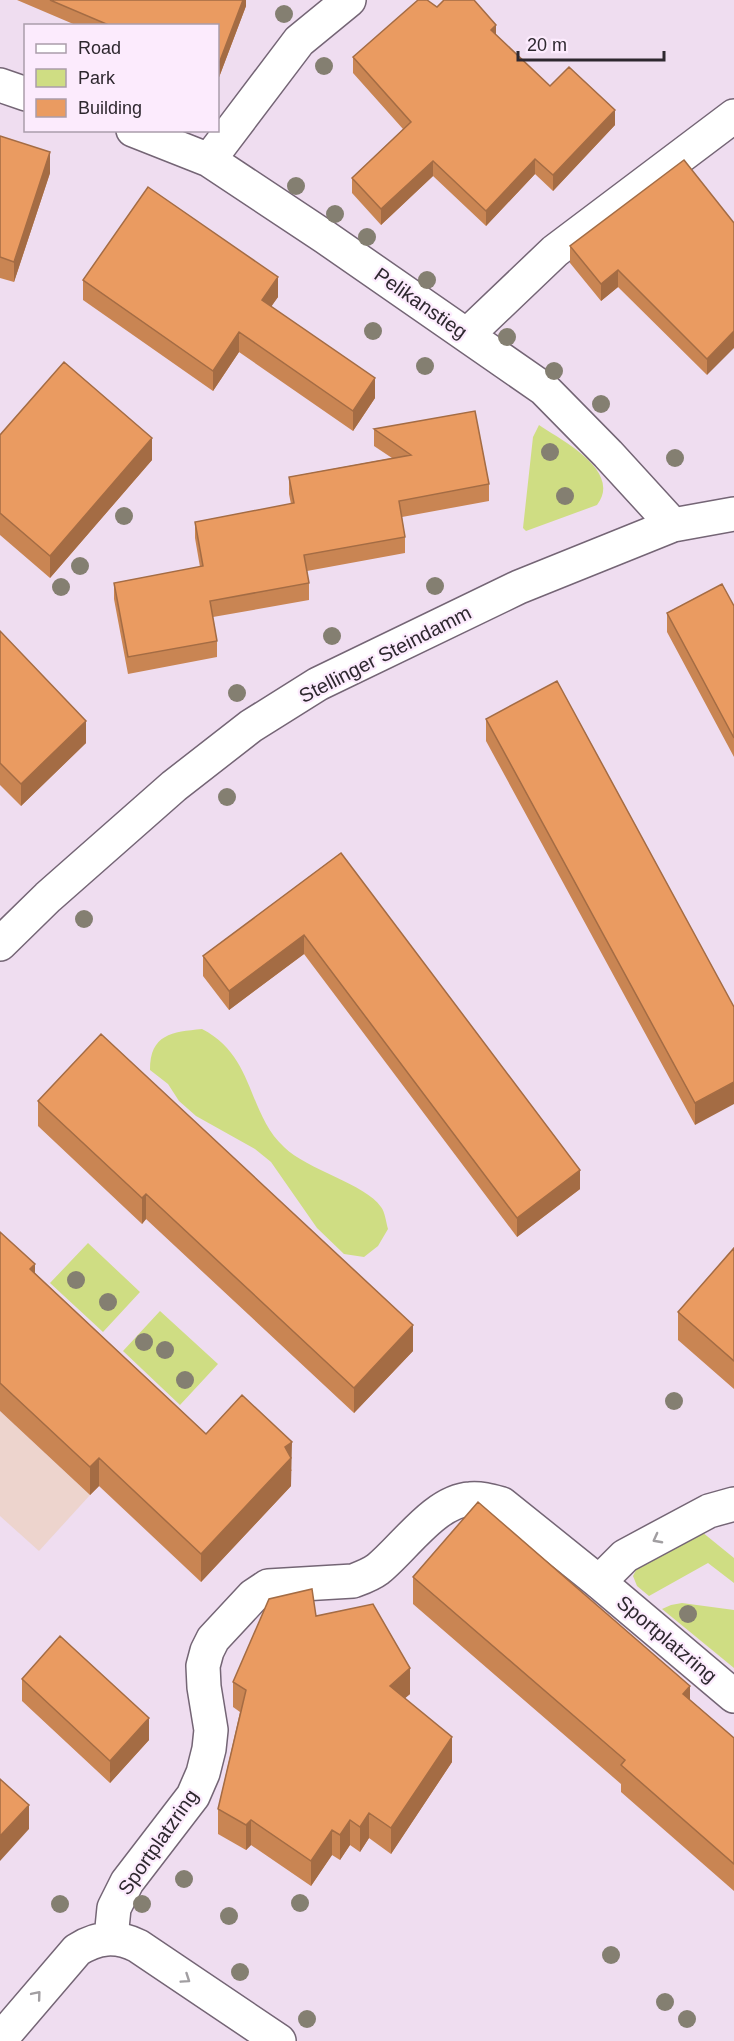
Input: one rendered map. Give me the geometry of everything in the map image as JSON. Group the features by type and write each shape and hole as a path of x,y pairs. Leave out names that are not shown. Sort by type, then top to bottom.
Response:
{"street":[{"path":"209,160 299,40 349,0"},
{"path":"0,85 24,93"},
{"path":"467,336 555,251 734,116"},
{"name":"Pelikanstieg","path":"137,132 209,160 326,237 544,389 673,525"},
{"name":"Stellinger Steindamm","path":"0,944 48,897 174,786 252,726 318,684 519,587 673,525 734,514"},
{"name":"Sportplatzring","path":"111,1938 114,1908 127,1882 193,1796 203,1773 211,1730 203,1666 213,1639 253,1596 268,1586 352,1581 365,1577 450,1504 468,1499 485,1499 502,1504 599,1581 734,1696"},
{"name":"Sportplatzring","path":"599,1581 625,1556 709,1511 734,1504"},
{"path":"0,2040 77,1950 89,1942 111,1938 125,1940 138,1946 279,2041"}],"shaded area":[{"path":"0,1411 90,1495 39,1551 0,1516"}],"green space":[{"path":"539,425 586,458 602,480 603,492 597,505 526,531 523,528 533,437"},
{"path":"202,1029 219,1040 232,1054 263,1118 284,1147 307,1163 363,1191 381,1207 388,1229 378,1246 364,1257 344,1254 317,1228 271,1162 255,1149 196,1116 179,1101 168,1084 150,1070 154,1049 165,1037"},
{"path":"88,1243 140,1292 103,1332 50,1283"},
{"path":"160,1311 218,1364 180,1405 123,1351"},
{"path":"702,1532 734,1558 734,1583 708,1563 649,1596 637,1586 633,1576 638,1566"},
{"path":"682,1603 734,1610 734,1668 662,1609"}],"building":[{"path":"50,0 243,0 219,63 219,24 106,24"},
{"path":"418,0 427,0 437,7 444,0 474,0 496,25 491,30 550,86 569,67 615,110 553,175 535,159 486,211 433,161 381,209 352,178 411,122 353,57"},
{"path":"0,136 50,152 14,262 0,257"},
{"path":"684,160 734,223 734,331 707,359 618,270 601,284 570,246"},
{"path":"148,187 278,277 262,300 375,378 353,411 239,332 213,371 83,280"},
{"path":"64,362 152,438 50,556 0,513 0,435"},
{"path":"475,411 489,484 399,501 405,537 304,555 309,583 210,601 217,641 128,657 114,583 203,566 195,522 294,503 289,477 411,455 374,429"},
{"path":"722,584 734,606 734,738 667,613"},
{"path":"0,631 86,721 21,784 0,763"},
{"path":"557,681 734,1007 734,1082 695,1103 486,719"},
{"path":"341,853 580,1170 517,1218 304,935 229,991 203,956"},
{"path":"101,1034 413,1325 354,1388 146,1194 142,1198 38,1101"},
{"path":"0,1232 35,1264 30,1269 206,1434 242,1395 292,1442 285,1447 291,1458 201,1554 99,1458 90,1467 0,1383"},
{"path":"734,1248 734,1361 678,1312"},
{"path":"478,1502 690,1686 683,1694 734,1738 734,1864 621,1765 625,1760 413,1577"},
{"path":"312,1589 316,1616 373,1604 410,1668 390,1686 452,1737 391,1828 369,1813 360,1827 350,1820 340,1835 332,1830 311,1861 251,1820 246,1825 218,1809 246,1690 233,1682 269,1599"},
{"path":"60,1636 149,1718 110,1761 22,1679"},
{"path":"0,1779 29,1805 0,1836"}]}
